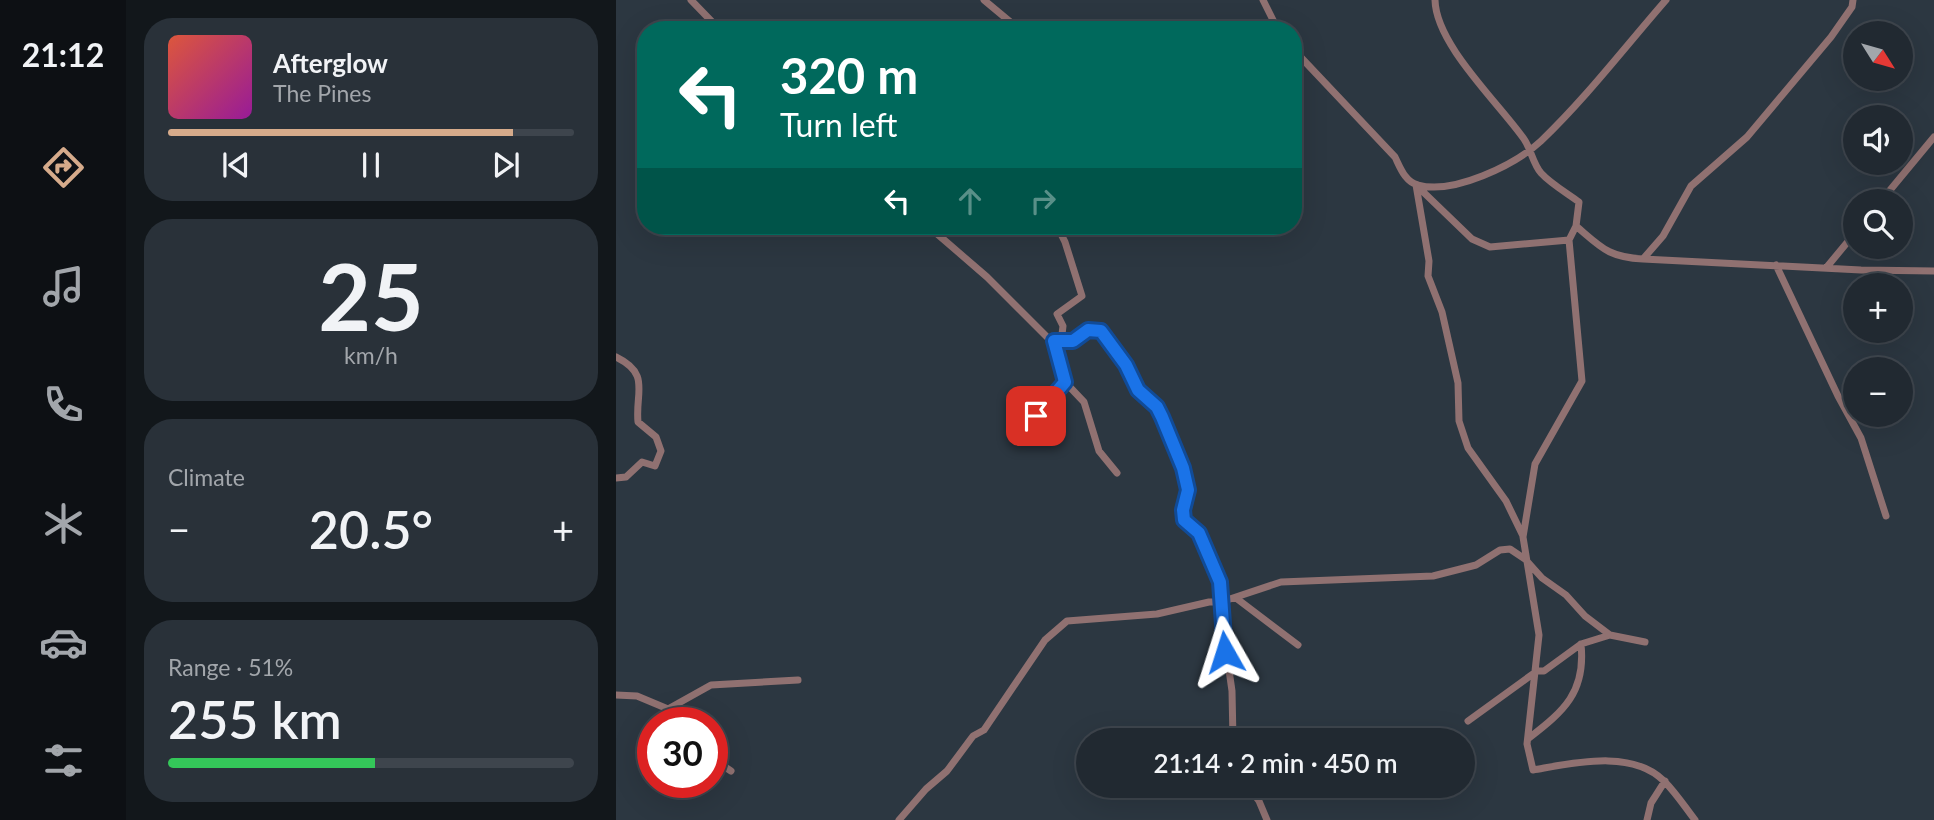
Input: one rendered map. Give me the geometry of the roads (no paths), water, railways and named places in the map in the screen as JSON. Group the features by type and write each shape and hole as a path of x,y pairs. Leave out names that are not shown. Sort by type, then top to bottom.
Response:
{"street":[{"path":"691,0 711,21"},
{"path":"984,0 1009,21"},
{"path":"1263,0 1274,21"},
{"path":"1435,0 1452,45 1468,70 1530,148 1539,172 1579,202 1576,226 1569,240 1582,381 1535,464 1523,537 1539,635 1528,739 1533,770 1619,760 1640,764 1665,781 1695,820"},
{"path":"1416,185 1442,187 1460,182 1495,170 1539,143 1666,0"},
{"path":"1643,259 1663,236 1691,186 1747,137 1767,109 1831,37 1852,7 1853,0"},
{"path":"1302,59 1395,157 1405,177 1472,239 1490,247 1569,240"},
{"path":"1891,189 1934,136"},
{"path":"1416,185 1429,261 1428,276 1442,312 1458,383 1459,421 1468,448 1506,500 1523,537"},
{"path":"1576,226 1620,258 1934,271"},
{"path":"939,235 1057,342 1073,341 1088,330 1101,331 1126,365 1138,390 1157,407 1183,468 1188,490 1183,510 1184,520 1199,533 1220,582 1223,636 1232,691 1233,728"},
{"path":"1062,235 1082,296 1057,314 1063,326 1057,342 1065,382 1084,402 1099,451 1117,473"},
{"path":"1826,268 1843,247"},
{"path":"1776,265 1838,396 1861,438 1886,516"},
{"path":"616,357 631,365 636,374 641,396 638,422 656,437 661,451 655,466 642,463 626,477 616,478"},
{"path":"1015,437 1065,382"},
{"path":"899,820 926,789 947,771 973,736 984,730 1045,640 1067,621 1157,614 1209,602 1221,602 1281,582 1304,579 1433,576 1476,565 1500,550 1510,550 1525,559 1542,578 1566,595 1610,635 1645,642"},
{"path":"1236,598 1298,645"},
{"path":"1468,721 1537,671 1545,671 1581,644 1610,635"},
{"path":"1528,739 1551,721 1576,692 1583,661 1581,644"},
{"path":"672,707 711,685 798,680"},
{"path":"616,695 636,696 663,707"},
{"path":"1647,820 1651,803 1665,781"},
{"path":"1257,798 1266,820"}]}
